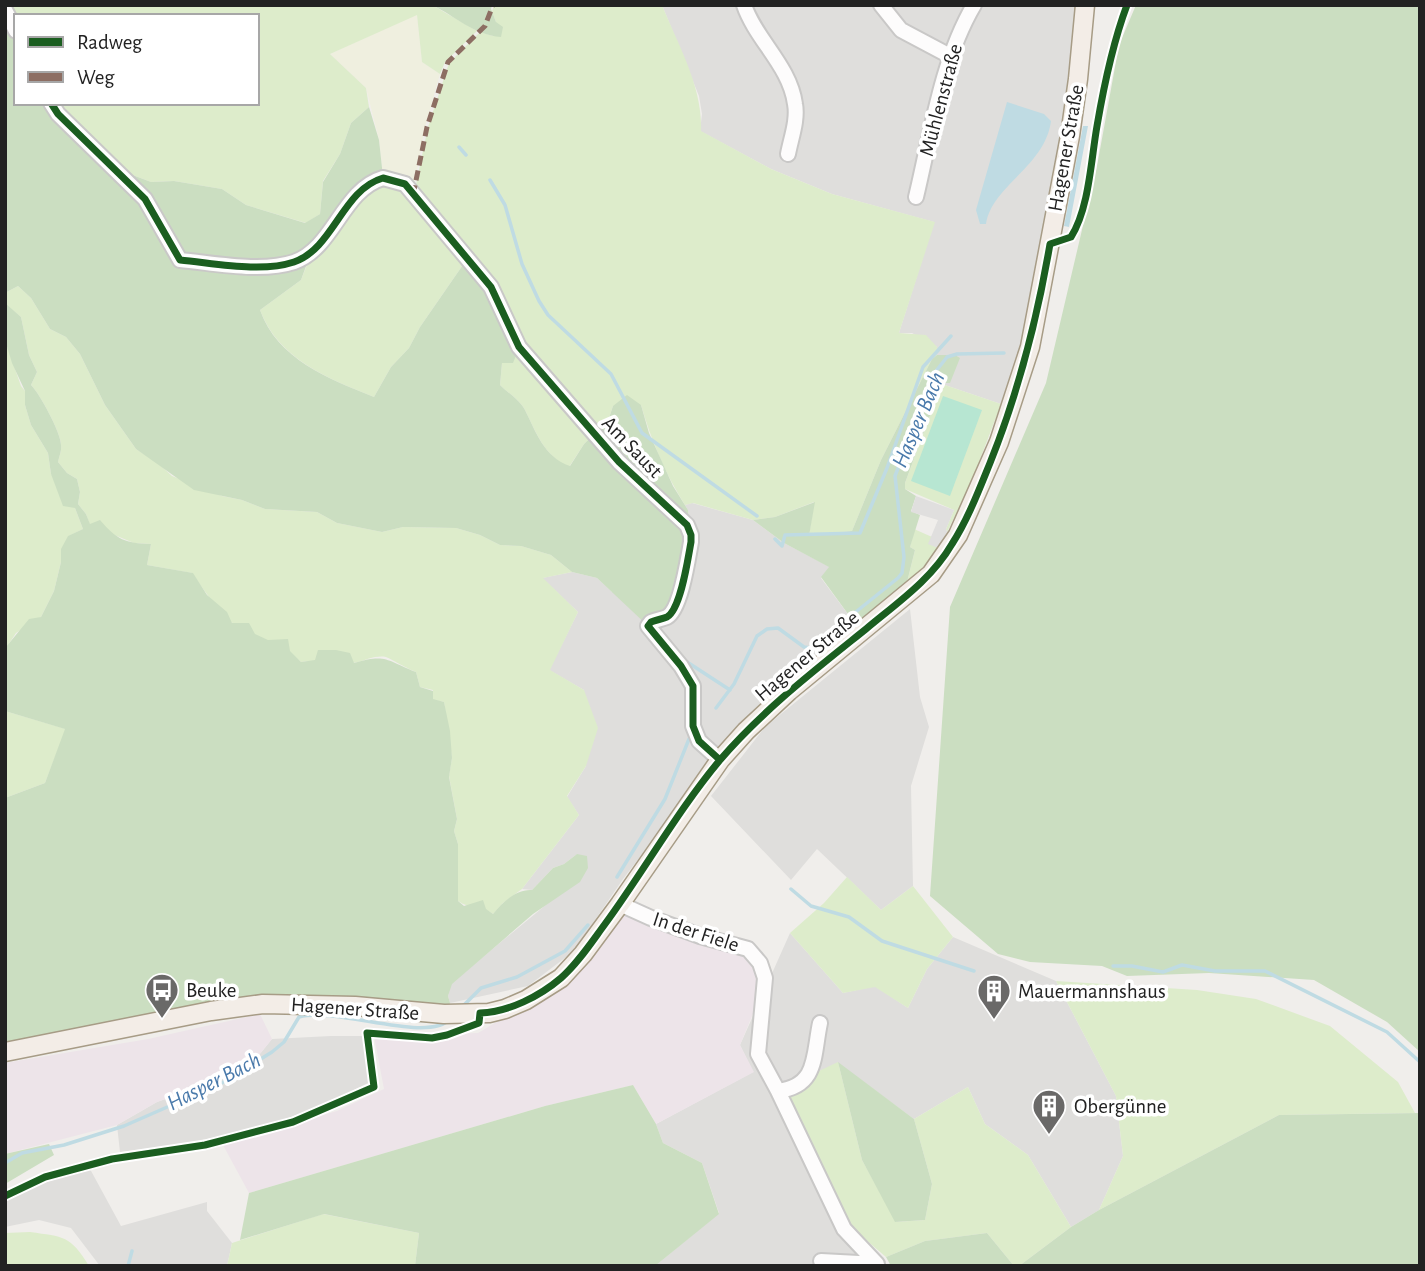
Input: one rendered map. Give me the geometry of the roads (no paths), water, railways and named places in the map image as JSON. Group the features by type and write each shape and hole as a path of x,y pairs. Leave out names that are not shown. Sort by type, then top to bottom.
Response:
{"main road":[{"name":"Hagener Straße","path":"5,1052 211,1011 263,1004 355,1006 472,1014 505,1009 526,1000 561,978 583,954 620,904 720,760 780,700 931,574 965,521 1014,398 1038,310 1072,124 1085,5"}],"street":[{"path":"744,5 785,74 795,104 795,121 788,154"},
{"path":"881,5 901,30 950,56"},
{"name":"Mühlenstraße","path":"916,197 950,56 974,5"},
{"path":"5,10 14,27"},
{"name":"Am Saust","path":"53,105 92,149 145,199 180,260 273,267 296,261 314,249 363,187 383,178 405,184 491,287 519,347 619,462 687,525 691,542 678,601 673,612 648,626 681,666 692,686 694,726 699,741 720,760"},
{"name":"In der Fiele","path":"620,904 700,936 748,949 760,963 765,978 758,1054 844,1229 877,1264 821,1261"},
{"path":"778,1091 794,1089 809,1077 820,1023"}],"water":[{"path":"1007,102 1044,114 1051,121 1047,137 1039,151 998,198 990,210 986,224 980,224 976,210"},
{"path":"1083,126 1088,126 1069,227 1064,226"}],"waterway":[{"path":"459,147 466,155"},
{"path":"490,180 505,205 522,264 548,315 611,374 642,433 757,516"},
{"path":"775,539 782,546 785,535 860,533 887,468 923,367 951,336"},
{"name":"Hasper Bach","path":"716,708 734,684 757,636 767,629 778,628 804,647 811,648 898,578 902,573 904,557 895,476 936,371 947,357 957,354 1004,353"},
{"path":"684,660 730,690"},
{"name":"Hasper Bach","path":"617,877 665,799 689,739"},
{"path":"791,889 811,906 849,917 882,941 974,971"},
{"name":"Hasper Bach","path":"463,1006 481,988 517,977 565,951 588,925"},
{"path":"1113,966 1132,966 1163,972 1182,965 1215,971 1265,971 1387,1032 1420,1062"},
{"name":"Hasper Bach","path":"5,1163 22,1153 64,1145 124,1126 222,1083 284,1042 299,1017 335,1016 422,1028 438,1026 450,1019"},
{"path":"128,1266 132,1251"}],"place":[{"name":"Beuke","path":"162,1020"},
{"name":"Mauermannshaus","path":"994,1021"},
{"name":"Obergünne","path":"1049,1136"}]}
